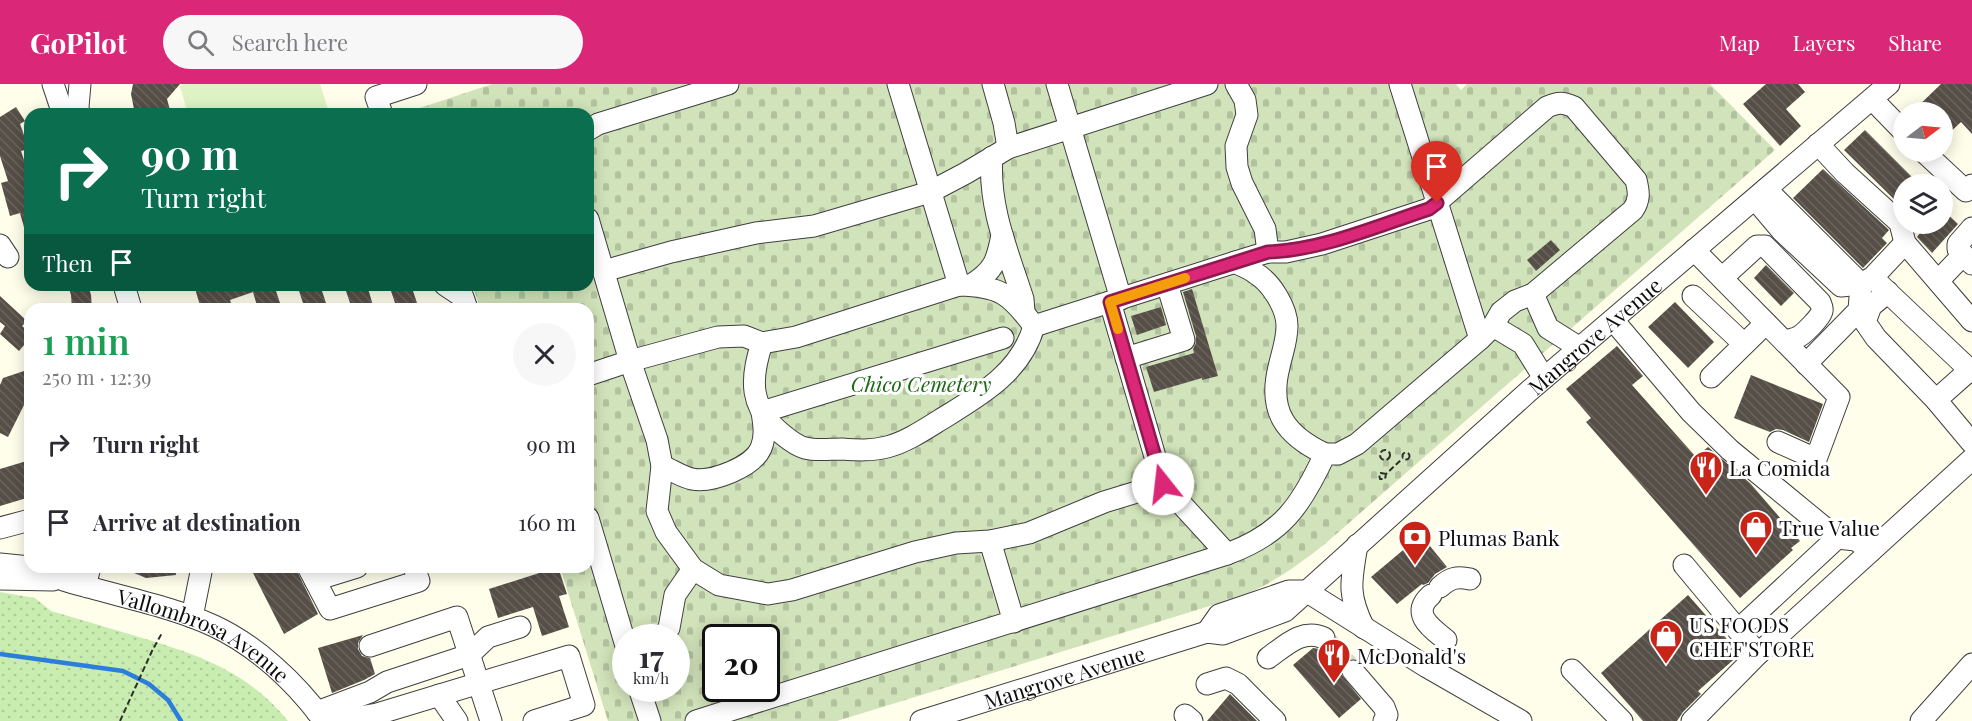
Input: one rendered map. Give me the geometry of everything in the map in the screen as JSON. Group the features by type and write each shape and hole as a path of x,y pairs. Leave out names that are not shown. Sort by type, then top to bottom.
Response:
{"street":[{"path":"53,84 61,108"},
{"path":"78,108 81,84"},
{"path":"380,108 376,97 416,84"},
{"path":"594,126 728,84"},
{"path":"898,84 930,192 965,285"},
{"path":"762,343 754,367 756,398 762,412 774,428 806,448 867,450 888,447 907,439 984,393 1017,361 1030,341 1029,319 994,203 991,177 1000,152 1005,123 993,84"},
{"path":"1057,84 1115,301 1126,358 1163,484 1227,554"},
{"path":"604,271 671,252 756,233 823,224 930,192 966,174 1000,152 1207,84"},
{"path":"1236,84 1245,100 1247,115 1236,146 1237,167 1242,183 1265,228 1268,252"},
{"path":"1400,84 1437,203 1486,333"},
{"path":"1882,89 1893,110"},
{"name":"Mangrove Avenue","path":"921,721 1207,632 1220,615 1289,591 1306,591 1544,378 1882,89"},
{"path":"1029,319 1115,301 1235,262 1268,252 1286,252 1323,244 1429,209 1547,107 1557,103 1574,107 1636,180 1639,192 1638,202 1633,210 1533,294 1515,301 1501,312 1486,333 1357,444 1338,454 1325,454 1309,447 1294,435 1278,412 1275,391 1286,345 1288,324 1282,306 1269,284 1235,262"},
{"path":"1818,144 1845,173 1900,223 1905,243 1972,321"},
{"path":"1935,162 1966,191 1972,184"},
{"path":"1760,194 1782,231 1841,286 1874,285 1971,370 1936,400"},
{"path":"1938,282 1968,259 1958,249 1958,244 1972,228"},
{"path":"594,373 697,342 733,335 744,336 762,343 796,337 965,285 984,277 992,268 998,255 1002,235"},
{"path":"594,238 630,361 657,440 662,466 657,510 666,532 693,569 718,585 768,594 792,591 915,552 956,543 990,541 1029,533 1104,502 1163,484"},
{"path":"1806,364 1859,310 1905,243"},
{"path":"1722,278 1756,246 1765,246 1813,295 1812,309 1794,325 1787,340"},
{"path":"1694,250 1766,323 1787,340 1806,364 1839,397 1816,459 1778,442"},
{"path":"1126,358 1184,340 1167,284"},
{"path":"965,285 985,286 1001,292 1018,305 1029,319"},
{"path":"1874,285 1871,306 1865,322 1876,338 1936,400 1972,443"},
{"path":"454,291 463,297 464,303"},
{"path":"1533,294 1546,325 1553,332 1580,348"},
{"path":"1693,296 1744,344"},
{"path":"1613,320 1691,412 1730,450 1837,538 1856,540 1871,551"},
{"path":"1711,376 1766,323"},
{"path":"1523,344 1533,332 1546,325"},
{"path":"1486,333 1523,344 1544,378"},
{"path":"762,412 1003,338"},
{"path":"662,466 693,480 726,474 748,463 757,456 765,433 762,412"},
{"path":"696,721 1227,554 1261,539 1279,525 1297,505 1315,476 1325,454"},
{"path":"1692,721 1758,654 1972,459"},
{"path":"0,528 24,522"},
{"path":"594,538 619,624"},
{"path":"1738,630 1837,538"},
{"path":"990,541 1014,622"},
{"path":"1357,545 1351,589 1355,609 1364,628"},
{"name":"Vallombrosa Avenue","path":"0,564 24,566"},
{"path":"1684,565 1758,654"},
{"path":"670,624 675,595 693,569"},
{"name":"Vallombrosa Avenue","path":"50,573 63,579"},
{"path":"192,617 201,573"},
{"path":"312,574 330,609 419,581 416,573"},
{"name":"Vallombrosa Avenue","path":"0,579 39,581 88,577 215,626 257,653 290,682 320,716"},
{"path":"1446,640 1428,625 1422,613 1422,605 1448,580 1459,577 1470,579"},
{"path":"1306,591 1517,720"},
{"path":"370,646 457,617 491,721"},
{"path":"320,716 387,682 470,655 488,637 520,627"},
{"path":"1268,658 1294,639 1306,634 1324,638"},
{"path":"336,721 373,718 439,695 569,656 584,705 534,721"},
{"path":"1921,721 1972,664"},
{"path":"1572,670 1622,721"},
{"path":"1353,671 1384,707 1387,715 1384,721"},
{"path":"1207,684 1226,678 1238,684 1275,721"},
{"path":"439,695 458,721"},
{"path":"644,702 650,721"}],"path":[{"path":"1386,474 1403,458"},
{"path":"1389,459 1395,466"},
{"path":"120,721 162,633"}],"green space":[{"path":"182,84 320,84 328,108 186,108 180,87"},
{"name":"Chico Cemetery","path":"492,84 1456,84 1461,90 1467,84 1710,84 1775,150 1326,543 1274,580 1239,597 837,721 608,721 562,573 594,573 594,303 478,303 475,291 594,291 594,108 420,108"},
{"path":"0,592 35,598 51,611 202,658 239,677 256,689 288,721 0,721"}],"building":[{"path":"133,84 180,84 167,99 169,108 134,108 131,94"},
{"path":"1766,84 1798,84 1805,92 1786,109 1801,126 1780,146 1743,104"},
{"path":"1941,84 1972,84 1972,134 1961,122 1953,130 1953,102 1922,102"},
{"path":"16,107 24,119 20,124 24,135 24,150 21,151 24,160 24,227 20,213 10,216 1,183 8,181 0,156 0,117"},
{"path":"1865,130 1893,158 1893,162 1897,162 1909,174 1893,174 1893,198 1844,150"},
{"path":"1823,169 1889,230 1882,238 1887,243 1863,268 1793,198"},
{"path":"1953,219 1958,224 1953,230"},
{"path":"1919,234 1949,234 1932,253 1917,237"},
{"path":"1551,240 1560,250 1536,271 1527,260"},
{"path":"1766,265 1794,293 1781,306 1754,278"},
{"path":"1192,289 1218,376 1202,380 1202,378 1154,392 1146,367 1194,353 1196,336 1183,292"},
{"path":"70,291 90,291 92,303 72,303"},
{"path":"196,291 276,291 280,303 256,303 253,292 230,300 231,303 199,303"},
{"path":"299,291 322,291 326,303 303,303"},
{"path":"346,291 369,291 372,303 350,303"},
{"path":"391,291 413,291 417,303 395,303"},
{"path":"0,296 24,318 22,326 24,328 24,345 19,351 0,334 5,326 0,322"},
{"path":"1675,302 1714,342 1688,368 1648,327"},
{"path":"1161,307 1166,325 1137,335 1131,316"},
{"path":"1617,346 1643,376 1632,385 1696,457 1708,447 1750,483 1800,541 1740,598 1586,422 1591,418 1566,389"},
{"path":"24,371 24,405 8,437 0,433 0,385 3,378"},
{"path":"1751,375 1823,404 1809,442 1783,430 1776,429 1770,432 1734,418"},
{"path":"24,462 24,499 0,506 0,469"},
{"name":"Plumas Bank","path":"1421,535 1447,567 1397,604 1371,577"},
{"path":"134,573 176,573 176,575 146,578"},
{"path":"253,573 298,573 318,614 284,634"},
{"path":"539,573 560,573 567,594 559,596 569,627 542,636 533,607 498,618 489,589"},
{"path":"1688,595 1740,654 1698,691 1701,694 1677,721 1643,721 1601,673"},
{"path":"363,635 358,643 358,649 362,656 370,658 375,674 332,693 318,648"},
{"name":"McDonald's","path":"1335,643 1349,659 1341,666 1341,674 1361,699 1339,718 1293,665 1313,648 1326,650"},
{"path":"1230,694 1257,721 1207,721"}],"waterway":[{"path":"0,654 123,671 149,684 168,700 181,721"}],"tunnel":[{"path":"1324,638 1353,671"}],"slow traffic":[{"path":"1118,329 1110,302 1185,278"}],"place":[{"name":"La Comida","path":"1706,496"},
{"name":"True Value","path":"1756,556"},
{"name":"Plumas Bank","path":"1415,566"},
{"name":"US FOODS CHEF'STORE","path":"1666,665"},
{"name":"McDonald's","path":"1334,684"}],"route":[{"path":"1163,484 1110,302 1268,252 1286,252 1323,244 1429,209 1437,203"}]}
